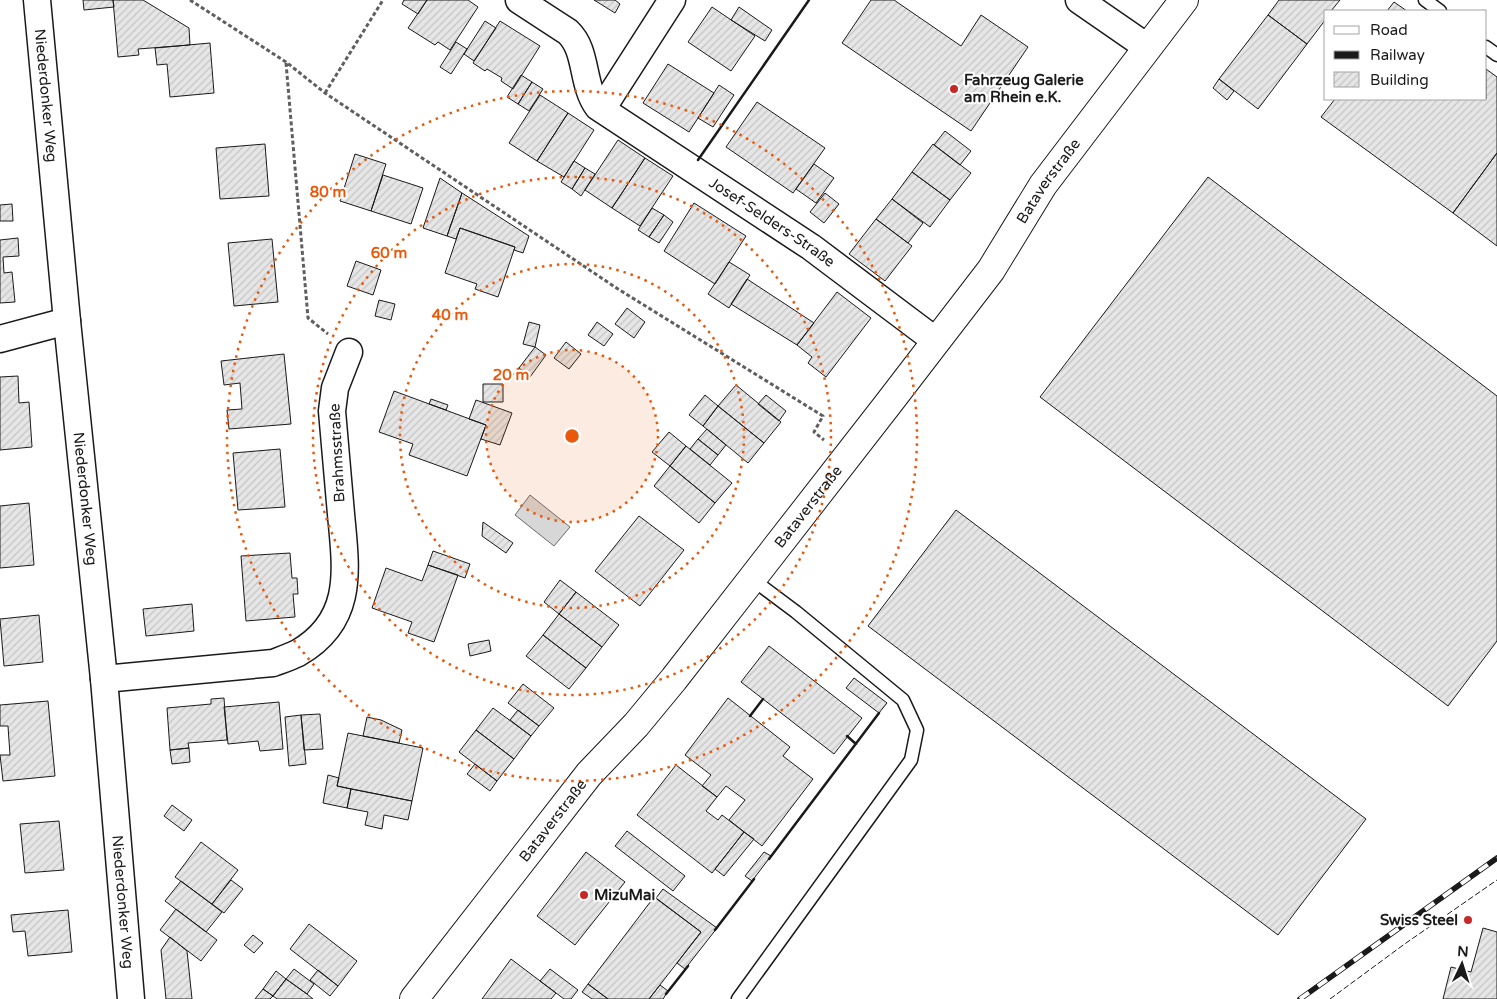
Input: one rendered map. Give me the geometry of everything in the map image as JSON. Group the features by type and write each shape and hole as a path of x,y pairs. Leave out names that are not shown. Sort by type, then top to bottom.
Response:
{"street":[{"name":"Niederdonker Weg","path":"38,0 67,321 104,679 132,999"},
{"name":"Josef-Selders-Straße","path":"519,0 575,38 589,92 592,99 602,109 811,247 936,341"},
{"path":"602,109 672,0"},
{"path":"1079,0 1147,47"},
{"name":"Bataverstraße","path":"414,999 589,774 643,717 847,457 991,270 1043,185 1184,0"},
{"path":"0,339 67,321"},
{"name":"Brahmsstraße","path":"104,679 273,663 297,654 316,640 333,620 343,597 346,569 332,411 335,388 349,352"}],"lane":[{"path":"1425,0 1439,10"},
{"path":"738,999 911,760 917,730 903,700 796,612 752,579"}],"path":[{"path":"190,0 286,62 324,93 618,289 823,416 814,432 847,457"},
{"path":"324,93 383,0"},
{"path":"286,62 308,318 349,352"}],"shaded area":[{"path":"530,495 570,527 554,546 515,515"}],"building":[{"path":"83,0 113,0 114,7 84,10"},
{"path":"113,0 143,0 189,28 190,45 138,49 139,55 118,57"},
{"path":"404,0 427,0 418,14 402,4"},
{"path":"427,0 468,0 478,7 450,50 438,42 435,45 408,28"},
{"path":"594,0 615,0 620,4 615,13"},
{"name":"Fahrzeug Galerie am Rhein e.K.","path":"871,0 894,0 961,46 981,15 1028,47 971,131 842,43"},
{"path":"1279,0 1340,0 1332,10 1324,10 1324,22 1307,44 1268,15"},
{"path":"1394,2 1406,10 1388,10"},
{"path":"712,7 755,36 731,71 688,42"},
{"path":"739,7 772,30 765,41 731,20"},
{"path":"1268,15 1307,44 1258,109 1219,79"},
{"path":"485,21 496,28 474,61 464,54"},
{"path":"500,21 540,46 513,89 501,81 502,78 487,69 485,71 473,63"},
{"path":"456,42 467,49 451,74 440,67"},
{"path":"210,43 214,93 170,97 167,64 157,65 155,48"},
{"path":"668,64 714,93 689,132 643,103"},
{"path":"1487,70 1497,77 1497,153 1453,213 1321,117 1334,100 1487,100"},
{"path":"521,75 532,82 518,104 507,97"},
{"path":"1219,79 1234,91 1227,100 1213,88"},
{"path":"532,82 543,89 529,111 518,104"},
{"path":"719,85 734,95 713,127 698,118"},
{"path":"540,95 568,113 537,161 509,143"},
{"path":"757,102 825,148 793,193 726,147"},
{"path":"568,113 594,130 564,177 537,161"},
{"path":"945,131 971,151 960,165 934,145"},
{"path":"618,140 645,158 612,208 585,190"},
{"path":"265,144 269,196 220,199 216,148"},
{"path":"933,144 971,173 950,200 912,172"},
{"path":"1497,153 1497,246 1453,213"},
{"path":"355,154 386,164 371,211 340,201"},
{"path":"645,158 673,176 640,226 612,208"},
{"path":"574,161 585,168 572,189 561,182"},
{"path":"814,164 834,178 816,203 796,189"},
{"path":"585,168 595,174 581,196 572,189"},
{"path":"912,172 950,200 930,227 892,199"},
{"path":"383,175 423,188 411,224 371,211"},
{"path":"1208,177 1497,396 1497,641 1448,706 1040,397"},
{"path":"440,178 462,193 447,236 423,228"},
{"path":"462,193 529,236 523,253 514,250 515,247 460,228 456,239 447,236"},
{"path":"825,193 839,204 824,223 810,212"},
{"path":"892,199 923,223 908,243 876,219"},
{"path":"694,203 746,236 715,284 664,251"},
{"path":"12,204 13,221 0,221 0,205"},
{"path":"652,208 664,215 649,237 638,230"},
{"path":"664,215 673,222 659,243 649,237"},
{"path":"876,219 912,246 885,281 849,254"},
{"path":"460,228 515,247 498,297 475,289 477,284 445,273"},
{"path":"18,238 19,256 3,257 4,273 12,272 15,302 0,303 0,240"},
{"path":"272,239 278,302 234,306 228,243"},
{"path":"356,261 381,270 373,295 347,286"},
{"path":"729,262 750,275 729,308 708,294"},
{"path":"747,279 814,323 797,345 731,304"},
{"path":"837,292 871,318 826,377 808,363 812,357 797,345"},
{"path":"379,300 395,304 391,320 375,316"},
{"path":"627,308 645,322 634,338 615,324"},
{"path":"529,322 540,325 535,347 523,344"},
{"path":"597,322 613,334 604,346 588,335"},
{"path":"566,342 581,354 569,369 554,358"},
{"path":"535,347 546,355 530,377 519,368"},
{"path":"284,354 291,424 229,429 227,410 242,409 240,383 224,385 221,361"},
{"path":"18,376 19,403 29,402 32,447 0,450 0,377"},
{"path":"483,384 503,384 503,402 483,402"},
{"path":"736,385 781,422 764,443 718,406"},
{"path":"394,391 486,425 467,476 409,455 413,444 379,432"},
{"path":"705,395 718,406 703,426 689,415"},
{"path":"766,395 786,411 779,421 758,404"},
{"path":"431,399 448,405 446,410 429,404"},
{"path":"476,400 512,413 500,445 481,439 486,425 469,419"},
{"path":"718,406 764,443 748,463 703,426"},
{"path":"707,429 726,445 718,455 698,439"},
{"path":"669,432 686,446 670,466 652,452"},
{"path":"698,439 718,455 710,465 690,449"},
{"path":"686,446 732,483 715,503 670,466"},
{"path":"280,449 285,507 238,510 233,453"},
{"path":"670,466 715,503 699,523 654,486"},
{"path":"29,503 34,565 0,568 0,506"},
{"path":"956,510 1366,819 1278,935 868,626"},
{"path":"639,516 684,550 640,606 595,571"},
{"path":"483,522 513,543 506,553 482,536"},
{"path":"433,551 470,564 465,578 428,565"},
{"path":"290,553 292,578 297,578 298,594 293,594 295,617 246,621 241,556"},
{"path":"428,565 458,575 434,642 408,633 412,622 372,608 386,568 422,581"},
{"path":"560,580 576,592 559,614 544,602"},
{"path":"576,592 619,625 602,647 559,614"},
{"path":"192,604 194,631 146,636 143,609"},
{"path":"559,614 602,647 586,668 543,635"},
{"path":"39,615 43,662 4,666 0,619"},
{"path":"543,635 586,668 569,689 526,656"},
{"path":"489,640 491,651 470,656 468,644"},
{"path":"769,646 862,718 834,754 741,682"},
{"path":"854,678 887,703 879,713 846,688"},
{"path":"523,684 554,708 539,726 508,703"},
{"path":"224,698 227,740 188,743 189,748 170,750 167,708 211,704 211,699"},
{"path":"728,698 790,747 783,756 813,779 762,846 729,820 745,800 726,786 717,797 702,786 711,775 685,755"},
{"path":"48,701 55,776 3,781 0,755 10,755 8,726 0,726 0,705"},
{"path":"279,702 283,749 260,751 258,741 228,744 224,707"},
{"path":"493,708 531,736 514,759 476,730"},
{"path":"518,710 539,726 531,736 510,720"},
{"path":"320,714 323,749 304,750 301,715"},
{"path":"301,715 306,764 289,766 285,717"},
{"path":"367,717 381,720 402,730 399,743 363,736"},
{"path":"476,730 514,759 497,781 459,752"},
{"path":"348,733 423,748 412,801 337,786"},
{"path":"189,748 190,762 172,764 170,750"},
{"path":"475,764 497,781 490,791 467,774"},
{"path":"676,765 717,797 706,811 718,820 722,815 744,832 712,873 637,815"},
{"path":"328,775 339,778 337,786 351,789 347,808 323,803"},
{"path":"351,789 412,801 408,820 384,815 382,829 365,825 368,812 347,808"},
{"path":"172,805 192,820 184,831 164,816"},
{"path":"59,821 64,870 25,873 20,824"},
{"path":"627,831 685,876 673,891 615,846"},
{"path":"744,832 754,839 724,876 715,869"},
{"path":"201,842 238,870 212,904 175,877"},
{"name":"MizuMai","path":"586,852 625,882 575,945 537,916"},
{"path":"764,852 771,856 752,881 745,876"},
{"path":"231,880 243,889 224,913 212,904"},
{"path":"181,881 222,912 206,932 165,901"},
{"path":"663,889 717,928 685,969 677,963 701,932 656,898"},
{"path":"654,897 701,932 649,999 608,999 588,984"},
{"path":"176,909 217,940 201,961 160,930"},
{"path":"68,910 72,952 28,956 25,931 13,932 11,915"},
{"path":"309,924 357,961 338,986 290,949"},
{"path":"1483,928 1497,932 1497,999 1443,999 1451,967 1471,972"},
{"path":"253,935 263,943 254,953 244,945"},
{"path":"170,937 187,951 192,999 166,999 161,950"},
{"path":"511,959 556,993 551,999 482,999"},
{"path":"294,969 314,984 307,994 286,979"},
{"path":"550,969 578,990 571,999 564,999 540,981"},
{"path":"318,970 338,986 330,996 310,980"},
{"path":"276,971 286,979 273,996 263,989"},
{"path":"286,979 313,999 277,999 273,996"},
{"path":"588,984 608,999 592,999 582,992"},
{"path":"660,985 668,991 663,999 649,999"},
{"path":"263,989 273,996 270,999 255,999"}],"railway":[{"path":"1300,999 1497,858"}],"fence":[{"path":"1330,999 1406,943 1497,880"}],"wall":[{"path":"698,160 809,0"},
{"path":"750,716 763,699"},
{"path":"769,859 879,713"},
{"path":"847,736 856,744"},
{"path":"715,930 754,879"},
{"path":"666,994 688,966"}],"place":[{"name":"Fahrzeug Galerie am Rhein e.K.","path":"954,89"},
{"name":"MizuMai","path":"584,895"},
{"name":"Swiss Steel","path":"1468,920"}]}
